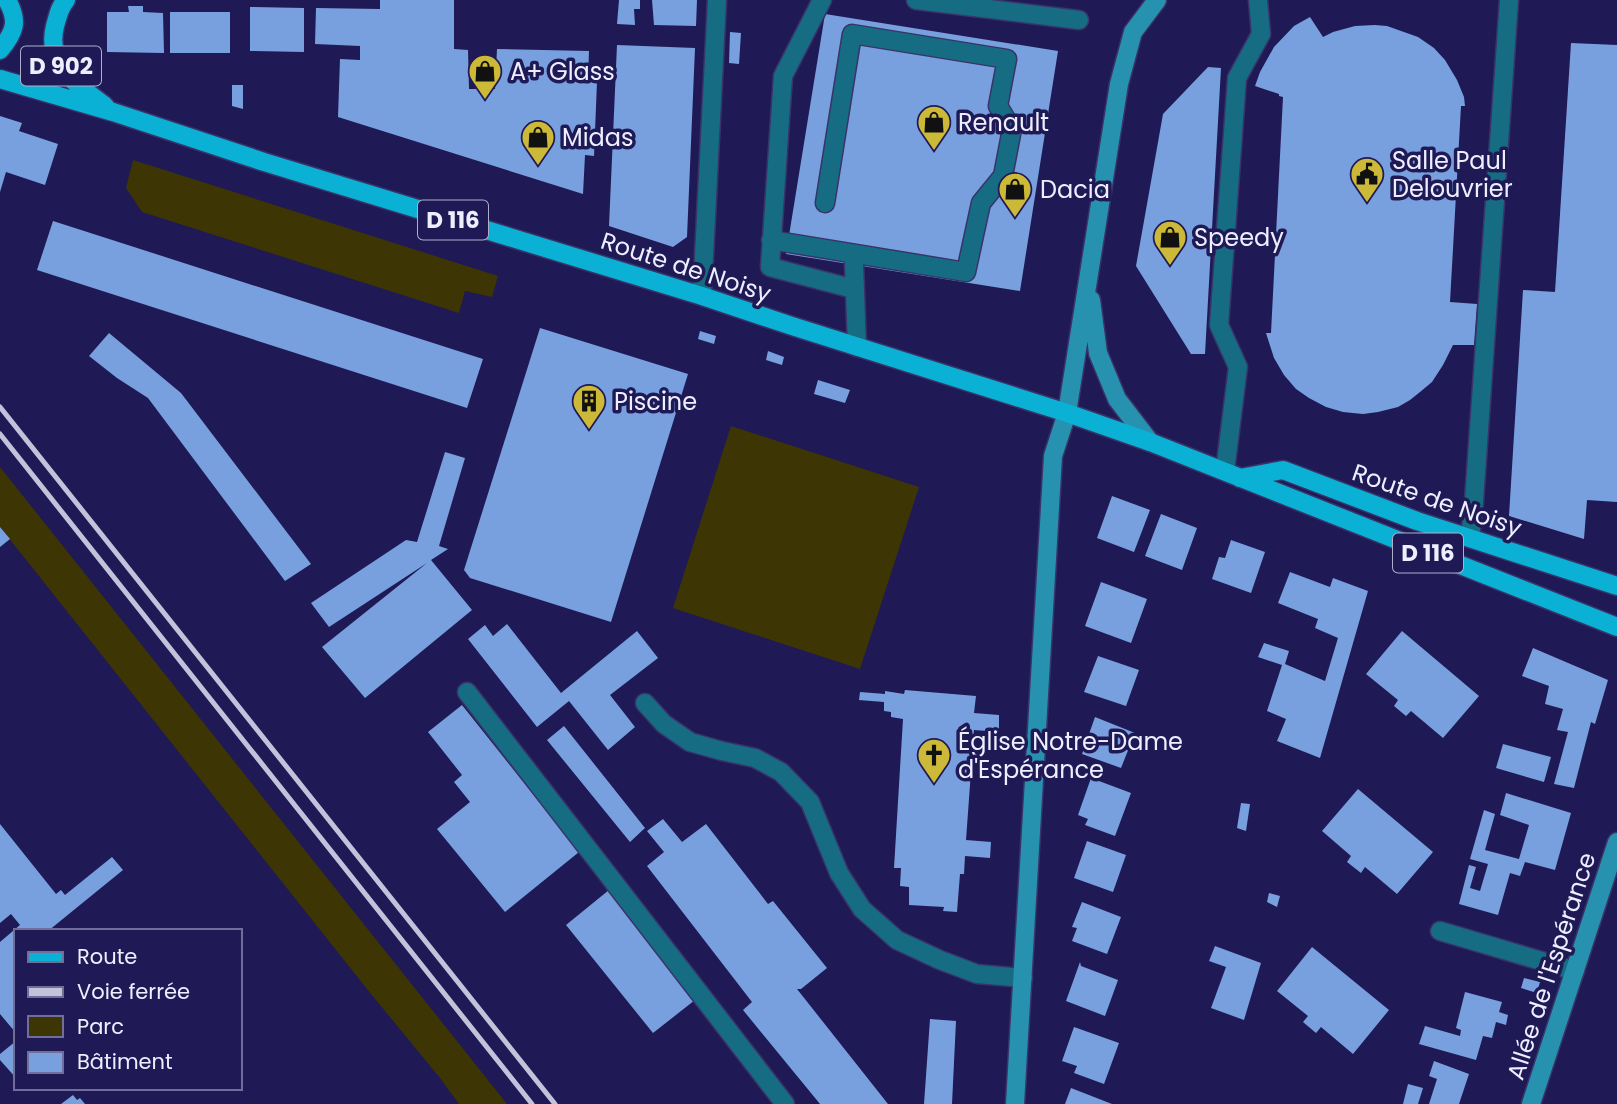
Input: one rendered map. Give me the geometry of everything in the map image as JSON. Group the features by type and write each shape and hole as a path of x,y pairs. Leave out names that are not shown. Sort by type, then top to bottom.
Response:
{"main road":[{"name":"D 902","path":"0,50 13,33 15,14 7,0"},
{"name":"Route de Noisy","path":"66,0 61,6 54,33 55,57 71,80 113,112"},
{"name":"Route de Noisy","path":"0,79 702,296 1067,413 1150,442 1617,627"},
{"name":"Route de Noisy","path":"1232,475 1283,470 1417,521 1617,586"}],"street":[{"path":"702,296 717,0"},
{"path":"822,0 783,76 770,267 854,289"},
{"path":"916,0 1079,20"},
{"path":"1015,1104 1053,456 1067,413 1119,83 1133,32 1157,0"},
{"path":"1232,475 1238,367 1219,325 1237,78 1261,34 1258,0"},
{"path":"1470,538 1475,501 1509,0"},
{"path":"771,240 966,272 981,203 1003,176 1012,129 998,106 1007,59 852,34 825,203"},
{"path":"855,264 857,347"},
{"path":"1088,283 1098,353 1117,399 1150,442"},
{"path":"467,692 785,1104"},
{"path":"645,703 664,724 690,742 755,758 781,772 810,802 839,873 862,909 897,940 977,974 1023,978"},
{"name":"Allée de l'Espérance","path":"1531,1104 1617,842"},
{"path":"1440,931 1575,971"}],"green space":[{"path":"133,160 498,276 492,297 465,291 459,313 142,212 126,188"},
{"path":"731,426 919,487 860,669 673,608"},
{"path":"0,467 507,1104 459,1104 371,994 0,527"}],"building":[{"path":"380,0 454,0 454,49 468,50 469,89 495,89 497,49 589,51 588,81 597,82 594,156 585,155 583,194 338,117 340,59 360,60 360,46 315,44 316,8 380,9"},
{"path":"619,0 640,0 640,9 634,9 635,25 617,24"},
{"path":"652,0 697,0 696,26 654,25"},
{"path":"128,6 143,6 143,12 163,13 164,53 107,52 107,12 129,12"},
{"path":"250,7 304,8 304,52 250,51"},
{"path":"170,12 230,12 230,53 170,53"},
{"path":"825,14 1058,51 1020,291 786,254"},
{"name":"Salle Paul Delouvrier","path":"1310,17 1323,37 1355,26 1375,25 1387,26 1418,37 1445,60 1464,97 1465,106 1461,106 1450,302 1477,304 1474,345 1453,345 1432,382 1398,407 1378,412 1343,412 1326,407 1296,389 1274,358 1266,333 1271,333 1283,97 1255,86 1274,47 1294,26"},
{"path":"730,32 741,33 739,64 729,63"},
{"path":"1571,43 1617,45 1617,502 1587,500 1584,539 1509,516 1523,290 1555,292"},
{"path":"617,45 695,48 687,237 673,247 609,226"},
{"path":"1208,67 1221,68 1205,354 1191,354 1136,266 1163,114"},
{"path":"232,85 243,85 243,109 232,106"},
{"path":"0,116 22,123 19,131 58,144 45,185 6,172 0,192"},
{"path":"53,221 483,359 467,408 37,270"},
{"name":"Piscine","path":"540,328 688,374 611,622 470,578 464,570"},
{"path":"700,331 716,336 714,344 698,339"},
{"path":"109,333 181,393 311,564 285,581 148,398 89,356"},
{"path":"768,351 784,357 782,365 766,360"},
{"path":"818,380 850,390 845,403 814,394"},
{"path":"445,452 465,458 439,546 448,549 431,560 472,610 365,698 322,647 427,563 329,627 311,603 406,540 417,542"},
{"path":"1112,496 1150,510 1134,552 1097,538"},
{"path":"1161,514 1197,528 1182,570 1145,556"},
{"path":"0,527 10,539 0,547"},
{"path":"1231,540 1265,552 1251,593 1212,579 1219,557 1225,558"},
{"path":"1290,572 1330,587 1333,578 1368,591 1320,758 1277,741 1286,719 1267,711 1282,665 1258,657 1264,643 1289,651 1285,664 1325,681 1338,638 1315,628 1318,619 1278,603"},
{"path":"1101,582 1147,599 1131,643 1085,626"},
{"path":"507,624 561,693 637,631 658,658 610,695 635,727 608,750 569,701 537,727 468,639 485,625 493,636"},
{"path":"1402,631 1479,696 1443,738 1411,711 1406,716 1394,706 1398,700 1366,674"},
{"path":"1533,648 1608,680 1595,724 1591,722 1574,788 1554,784 1568,732 1557,730 1563,709 1545,704 1549,686 1522,676"},
{"path":"1098,656 1139,670 1126,706 1084,692"},
{"name":"Église Notre-Dame d'Espérance","path":"905,690 976,696 974,713 999,715 999,732 974,730 966,840 991,842 990,858 965,856 964,874 960,874 957,912 943,911 944,907 909,905 909,887 900,886 901,868 894,868 903,719 891,717 891,712 884,711 884,702 859,700 860,692 885,694 885,691 904,694"},
{"path":"462,705 579,852 505,912 437,829 470,802 454,782 462,775 428,732"},
{"path":"1095,717 1135,733 1121,768 1082,754"},
{"path":"564,726 645,828 630,842 547,740"},
{"path":"1503,744 1551,757 1544,782 1496,768"},
{"path":"1091,778 1131,793 1115,836 1085,825 1088,819 1078,815"},
{"path":"1358,789 1433,852 1397,894 1365,867 1361,873 1347,862 1351,856 1322,831"},
{"path":"1506,793 1571,813 1555,870 1525,862 1520,876 1510,873 1498,915 1459,904 1469,865 1476,867 1470,888 1480,891 1488,864 1470,859 1484,810 1495,814 1485,850 1519,859 1529,825 1500,815"},
{"path":"1241,803 1250,804 1246,831 1237,828"},
{"path":"663,819 682,842 706,824 768,904 773,901 827,968 801,989 797,989 888,1104 820,1104 743,1010 752,1002 647,866 664,852 647,831"},
{"path":"0,824 56,894 61,890 65,895 112,857 123,870 50,929 15,929 20,925 11,914 0,923"},
{"path":"1087,841 1126,855 1113,892 1074,878"},
{"path":"609,890 695,1000 653,1033 566,925"},
{"path":"1269,893 1280,896 1277,907 1267,902"},
{"path":"1082,902 1121,917 1107,954 1072,941 1077,928 1072,927"},
{"path":"14,930 14,1031 0,1014 0,942"},
{"path":"1215,946 1261,963 1244,1020 1211,1008 1226,967 1209,961"},
{"path":"1312,947 1389,1010 1353,1054 1321,1027 1316,1033 1303,1022 1308,1016 1277,991"},
{"path":"1080,962 1081,966 1118,980 1105,1016 1066,1001"},
{"path":"1524,978 1540,982 1537,993 1521,988"},
{"path":"1465,992 1502,1002 1499,1012 1508,1015 1506,1025 1496,1022 1492,1038 1483,1036 1476,1060 1419,1044 1425,1026 1460,1036 1461,1030 1456,1028"},
{"path":"930,1019 956,1021 952,1104 924,1104"},
{"path":"1074,1027 1119,1043 1104,1084 1074,1073 1077,1066 1062,1061"},
{"path":"14,1043 14,1076 0,1060 0,1054"},
{"path":"1434,1061 1469,1074 1459,1104 1429,1104 1437,1079 1429,1076"},
{"path":"1408,1084 1423,1088 1418,1104 1403,1104"},
{"path":"1071,1088 1112,1104 1065,1104"},
{"path":"73,1095 85,1104 61,1104"}],"railway":[{"path":"0,407 555,1104"},
{"path":"0,434 532,1104"}],"place":[{"name":"A+ Glass","path":"485,101"},
{"name":"Renault","path":"934,152"},
{"name":"Midas","path":"538,167"},
{"name":"Salle Paul Delouvrier","path":"1367,204"},
{"name":"Dacia","path":"1015,219"},
{"name":"Speedy","path":"1170,267"},
{"name":"Piscine","path":"589,431"},
{"name":"Église Notre-Dame d'Espérance","path":"934,785"}]}
